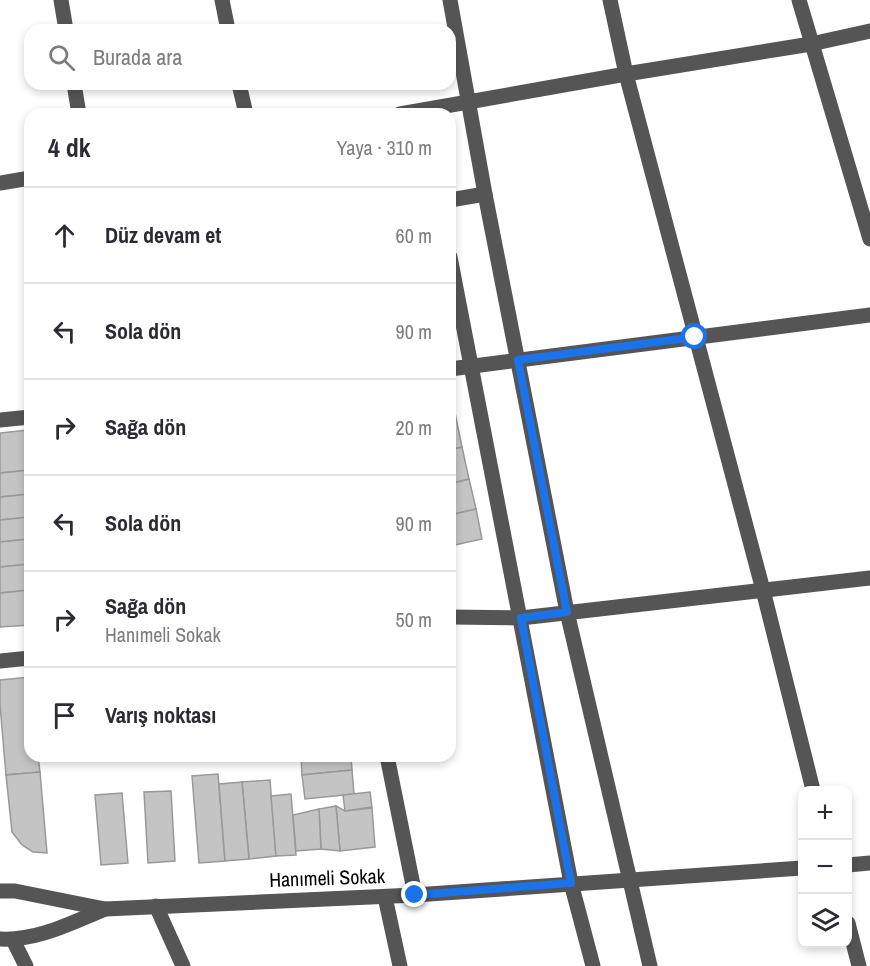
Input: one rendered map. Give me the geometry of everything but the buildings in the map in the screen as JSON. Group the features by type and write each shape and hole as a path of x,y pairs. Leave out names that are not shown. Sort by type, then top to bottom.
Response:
{"street":[{"path":"61,0 65,24"},
{"path":"222,0 227,24"},
{"path":"450,0 454,24"},
{"path":"610,0 626,74 763,590 812,786"},
{"path":"799,0 870,239"},
{"path":"437,108 811,44 870,31"},
{"path":"456,34 567,612 650,966"},
{"path":"75,90 78,108"},
{"path":"240,90 245,108"},
{"path":"0,183 24,179"},
{"path":"456,199 485,194"},
{"path":"456,288 571,883 592,966"},
{"path":"456,368 870,315"},
{"path":"0,420 24,418"},
{"path":"456,617 521,618 870,578"},
{"path":"0,661 24,659"},
{"path":"388,762 415,895"},
{"path":"852,865 870,863"},
{"name":"Hanımeli Sokak","path":"105,909 385,897 798,868"},
{"path":"0,891 15,891 105,909"},
{"path":"385,897 400,966"},
{"path":"156,906 183,966"},
{"path":"26,966 7,939 56,930 105,909"},
{"path":"852,938 859,966"}],"route":[{"path":"415,895 571,883 521,618 567,612 518,360 695,337"}]}
